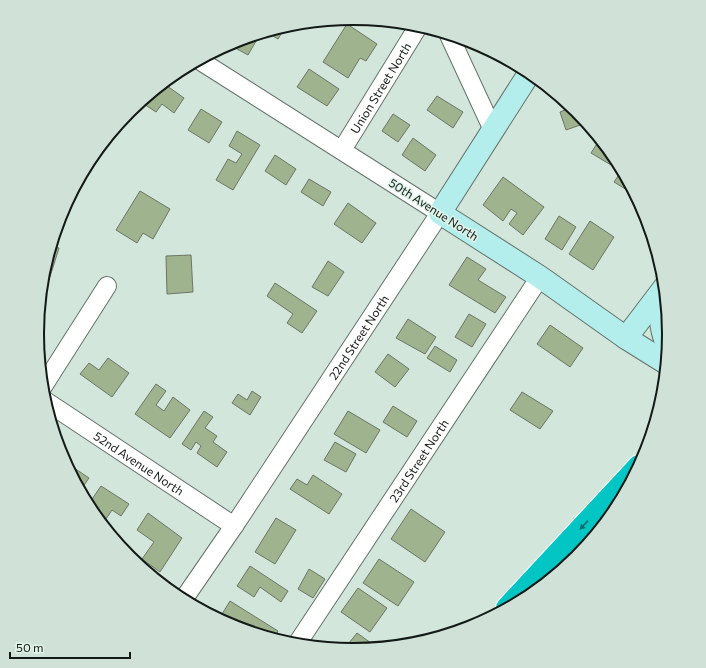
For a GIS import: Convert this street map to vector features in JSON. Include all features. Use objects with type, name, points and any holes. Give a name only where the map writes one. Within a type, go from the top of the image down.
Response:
[{"type":"highway","points":[[520,594],[625,481]]},
{"type":"street","name":"Union Street North","points":[[342,150],[415,31]]},
{"type":"street","points":[[453,41],[493,130]]},
{"type":"street","name":"50th Avenue North","points":[[204,63],[540,277],[626,338],[660,360]]},
{"type":"street","name":"22nd Street North","points":[[187,595],[234,526],[440,213],[526,78]]},
{"type":"street","name":"23rd Street North","points":[[301,638],[540,277]]},
{"type":"street","points":[[48,379],[107,286]]},
{"type":"street","points":[[626,338],[659,295]]},
{"type":"street","points":[[661,311],[660,325],[662,330]]},
{"type":"street","name":"52nd Avenue North","points":[[53,406],[234,526]]},
{"type":"building","points":[[346,25],[349,25],[377,44],[366,61],[360,58],[348,78],[323,62]]},
{"type":"building","points":[[281,34],[278,39],[273,36]]},
{"type":"building","points":[[256,40],[248,55],[236,49]]},
{"type":"building","points":[[309,69],[339,89],[327,106],[297,87]]},
{"type":"building","points":[[168,87],[184,98],[174,113],[162,104],[156,112],[146,105]]},
{"type":"building","points":[[437,96],[463,112],[453,128],[427,110]]},
{"type":"building","points":[[201,109],[222,122],[209,143],[188,130]]},
{"type":"building","points":[[565,110],[580,125],[566,130],[560,112]]},
{"type":"building","points":[[393,114],[410,125],[398,142],[382,131]]},
{"type":"building","points":[[237,131],[260,145],[233,190],[216,180],[228,159],[236,163],[242,154],[229,146]]},
{"type":"building","points":[[413,138],[436,155],[425,171],[402,155]]},
{"type":"building","points":[[597,144],[612,166],[591,153]]},
{"type":"building","points":[[275,155],[296,169],[286,185],[265,171]]},
{"type":"building","points":[[618,176],[626,189],[614,182]]},
{"type":"building","points":[[503,177],[544,207],[523,235],[509,224],[517,213],[511,209],[503,221],[483,205]]},
{"type":"building","points":[[309,179],[331,192],[323,206],[301,192]]},
{"type":"building","points":[[140,191],[170,209],[153,239],[143,233],[137,243],[116,230]]},
{"type":"building","points":[[348,203],[376,223],[362,243],[334,224]]},
{"type":"building","points":[[559,216],[576,227],[562,250],[545,239]]},
{"type":"building","points":[[590,221],[614,237],[593,270],[569,254]]},
{"type":"building","points":[[57,247],[59,248],[50,277]]},
{"type":"building","points":[[191,255],[193,292],[167,294],[166,256]]},
{"type":"building","points":[[467,257],[486,269],[478,280],[506,297],[495,313],[449,285]]},
{"type":"building","points":[[328,261],[344,272],[328,296],[312,287]]},
{"type":"building","points":[[275,283],[317,311],[302,333],[287,323],[293,314],[267,296]]},
{"type":"building","points":[[469,314],[486,324],[472,347],[455,337]]},
{"type":"building","points":[[408,319],[436,337],[425,354],[396,338]]},
{"type":"building","points":[[550,325],[583,348],[570,367],[537,344]]},
{"type":"building","points":[[435,346],[457,360],[450,372],[427,358]]},
{"type":"building","points":[[388,354],[409,369],[395,387],[375,372]]},
{"type":"building","points":[[108,358],[129,373],[112,397],[80,374],[89,363],[99,370]]},
{"type":"building","points":[[156,384],[166,391],[156,405],[164,411],[173,397],[190,410],[170,438],[135,414]]},
{"type":"building","points":[[252,391],[261,397],[250,415],[232,403],[238,394],[247,400]]},
{"type":"building","points":[[522,392],[553,411],[540,429],[510,410]]},
{"type":"building","points":[[393,406],[417,421],[407,437],[383,422]]},
{"type":"building","points":[[204,411],[213,417],[205,428],[217,436],[213,442],[227,452],[217,467],[197,453],[201,446],[196,442],[191,450],[182,444]]},
{"type":"building","points":[[348,411],[380,430],[366,453],[334,434]]},
{"type":"building","points":[[335,442],[356,454],[346,472],[324,460]]},
{"type":"building","points":[[75,469],[89,478],[84,486]]},
{"type":"building","points":[[313,475],[342,494],[329,514],[290,489],[297,479],[307,485]]},
{"type":"building","points":[[101,486],[129,504],[121,516],[112,510],[106,519],[92,499]]},
{"type":"building","points":[[411,509],[445,532],[425,562],[391,539]]},
{"type":"building","points":[[148,513],[182,538],[160,572],[142,559],[154,542],[137,530]]},
{"type":"building","points":[[276,518],[296,530],[275,564],[255,552]]},
{"type":"building","points":[[379,559],[414,582],[398,606],[363,583]]},
{"type":"building","points":[[250,566],[288,591],[281,602],[260,587],[254,597],[237,586]]},
{"type":"building","points":[[309,569],[325,579],[313,598],[298,589]]},
{"type":"building","points":[[358,588],[387,608],[370,632],[341,612]]},
{"type":"building","points":[[230,601],[278,631],[277,633],[254,627],[222,614]]},
{"type":"building","points":[[357,633],[370,642],[353,643],[349,643]]}]
